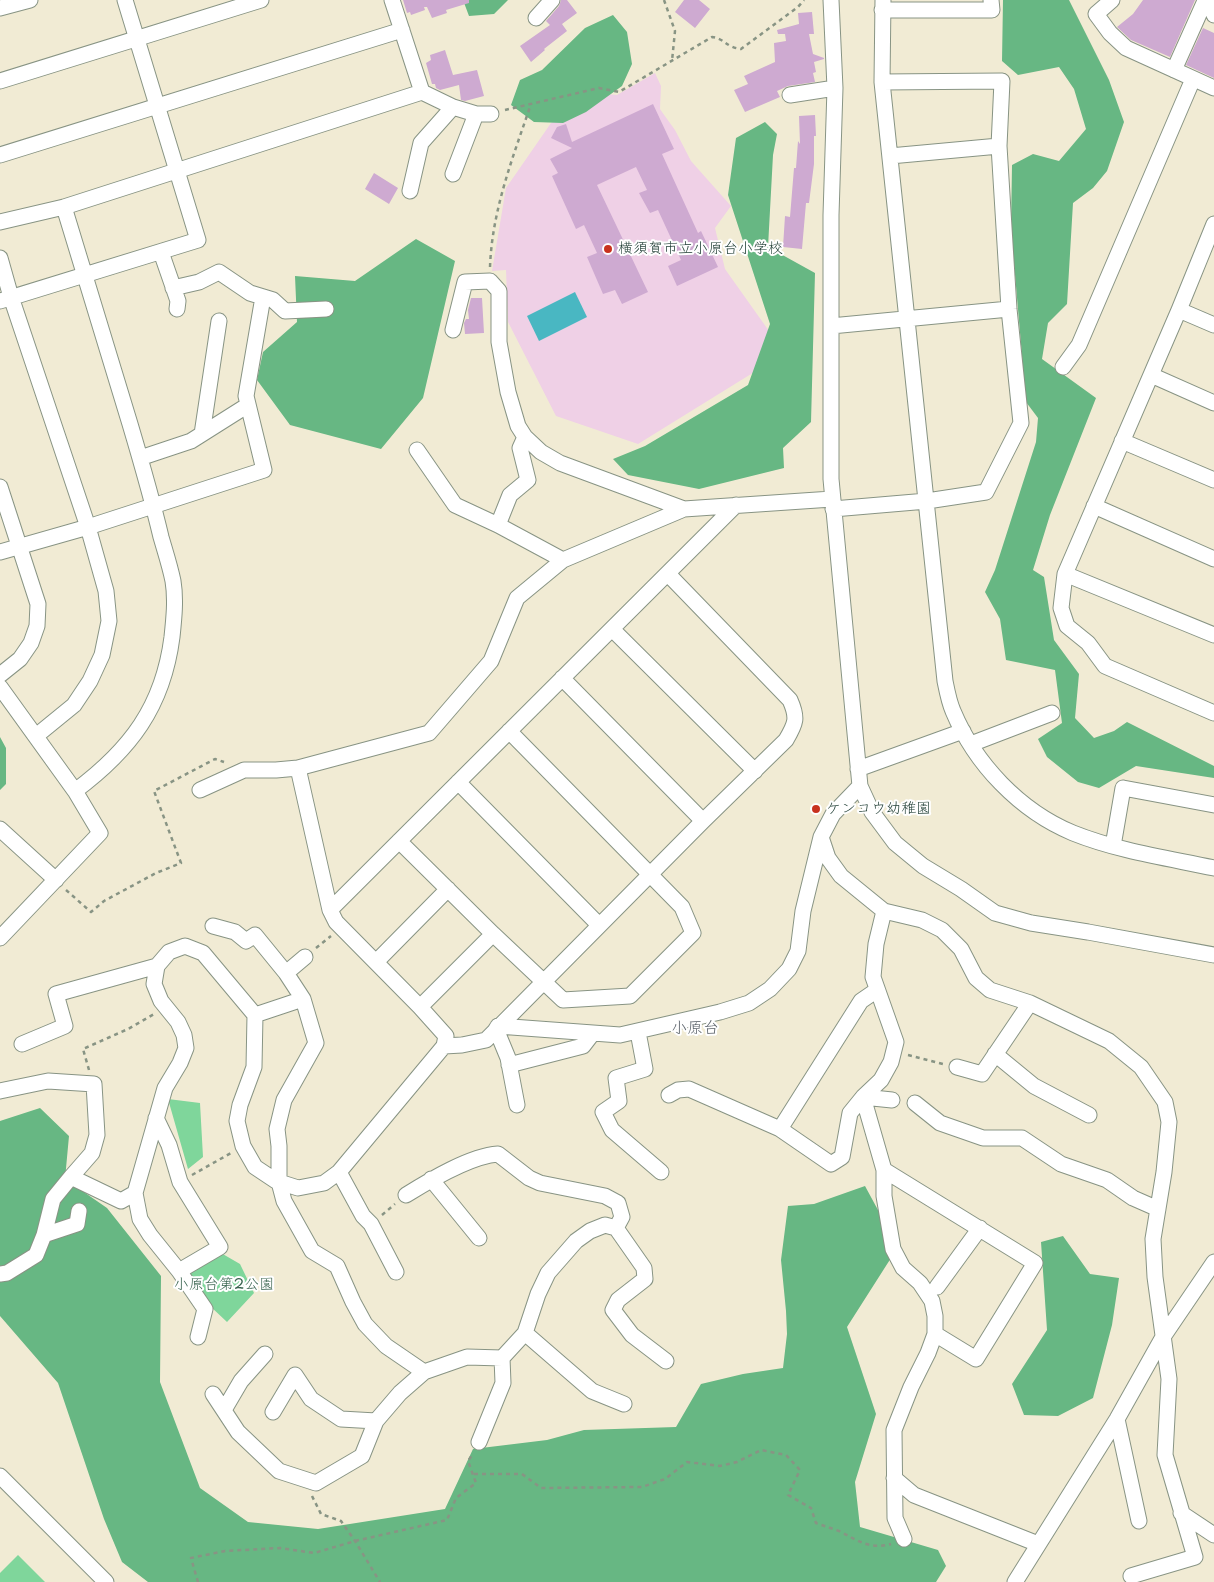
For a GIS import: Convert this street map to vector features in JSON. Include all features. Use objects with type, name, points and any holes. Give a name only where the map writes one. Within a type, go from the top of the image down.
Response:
[{"type":"street","points":[[0,8],[30,0]]},
{"type":"street","points":[[6,299],[198,240],[125,0]]},
{"type":"street","points":[[0,81],[261,0]]},
{"type":"street","points":[[392,0],[422,92]]},
{"type":"street","points":[[536,18],[552,0]]},
{"type":"street","points":[[831,0],[835,88],[831,215],[833,504],[860,786],[872,812],[895,843],[923,866],[961,889],[995,913],[1031,923],[1214,955]]},
{"type":"street","points":[[992,0],[992,10],[882,5],[882,82],[945,681],[952,709],[967,738],[990,771],[1015,798],[1044,817],[1073,832],[1113,846],[1214,868]]},
{"type":"street","points":[[1112,0],[1096,14],[1110,33],[1126,48],[1214,88]]},
{"type":"street","points":[[1174,70],[1204,3],[1208,0],[1214,15]]},
{"type":"street","points":[[0,155],[402,30]]},
{"type":"street","points":[[1063,367],[1079,345],[1193,79]]},
{"type":"street","points":[[200,790],[244,770],[298,768],[429,733],[491,661],[517,598],[563,560],[684,509],[736,505],[927,501],[986,492],[1021,423],[1009,309],[999,146],[1002,81],[882,82]]},
{"type":"street","points":[[790,96],[835,88]]},
{"type":"street","points":[[0,222],[64,207],[422,92],[453,107],[476,114],[492,114]]},
{"type":"street","points":[[410,191],[421,143],[453,107]]},
{"type":"street","points":[[453,174],[476,114]]},
{"type":"street","points":[[890,156],[999,146]]},
{"type":"street","points":[[64,207],[154,506],[173,582],[175,615],[170,655],[159,691],[147,716],[116,757],[98,774],[75,791]]},
{"type":"street","points":[[1214,224],[1210,245],[1179,310],[1065,574],[1060,608],[1067,626],[1088,643],[1105,666],[1214,713]]},
{"type":"street","points":[[160,252],[178,301],[177,309]]},
{"type":"street","points":[[0,258],[6,299],[88,527],[106,591],[109,622],[102,656],[90,682],[74,705],[36,736]]},
{"type":"street","points":[[173,288],[199,282],[220,272],[250,293],[273,300],[286,311],[326,309]]},
{"type":"street","points":[[453,330],[465,282],[490,281],[499,291],[500,342],[508,392],[518,426],[526,437],[541,452],[560,462],[684,509]]},
{"type":"street","points":[[0,552],[88,527],[264,470],[246,396],[263,297]]},
{"type":"street","points":[[831,326],[1009,309]]},
{"type":"street","points":[[1179,310],[1214,325]]},
{"type":"street","points":[[202,434],[219,321]]},
{"type":"street","points":[[1151,375],[1214,403]]},
{"type":"street","points":[[140,458],[191,441],[248,405]]},
{"type":"street","points":[[498,525],[510,495],[528,480],[520,448],[526,437]]},
{"type":"street","points":[[1122,441],[1214,480]]},
{"type":"street","points":[[417,450],[455,505],[498,525],[563,560]]},
{"type":"street","points":[[0,487],[38,604],[37,626],[31,643],[20,659],[0,676]]},
{"type":"street","points":[[330,910],[736,505]]},
{"type":"street","points":[[1094,506],[1214,560]]},
{"type":"street","points":[[444,1046],[462,1045],[486,1040],[649,874],[786,740],[795,725],[795,713],[790,700],[668,574]]},
{"type":"street","points":[[1065,574],[1214,635]]},
{"type":"street","points":[[612,629],[754,771]]},
{"type":"street","points":[[562,678],[703,821]]},
{"type":"street","points":[[0,687],[75,791],[100,833],[61,884],[0,938]]},
{"type":"street","points":[[858,769],[1052,713]]},
{"type":"street","points":[[399,841],[562,1000],[630,996],[679,947],[692,933],[682,907],[509,731]]},
{"type":"street","points":[[198,1337],[205,1309],[140,1219],[135,1193],[165,1088],[180,1063],[186,1048],[184,1035],[178,1022],[161,1001],[154,984],[157,966],[169,952],[185,946],[204,953],[255,1014],[254,1067],[240,1105],[237,1122],[243,1146],[256,1167],[279,1182],[298,1188],[324,1183],[339,1172],[444,1046],[446,1036],[336,922],[330,910],[298,768]]},
{"type":"street","points":[[458,782],[598,925]]},
{"type":"street","points":[[497,1028],[620,1035],[749,1004],[770,989],[789,969],[798,951],[802,911],[821,837],[833,814],[860,786]]},
{"type":"street","points":[[1113,846],[1123,788],[1214,805]]},
{"type":"street","points":[[0,829],[61,884]]},
{"type":"street","points":[[821,837],[828,858],[841,876],[884,911],[922,920],[942,930],[961,949],[976,978],[990,990],[1030,1003],[1109,1041],[1141,1067],[1164,1102],[1169,1122],[1153,1239],[1155,1278],[1169,1380],[1165,1455],[1195,1557],[1131,1576]]},
{"type":"street","points":[[376,962],[448,889]]},
{"type":"street","points":[[669,1095],[678,1090],[689,1089],[780,1129],[831,1164],[842,1157],[850,1113],[881,1080],[891,1062],[896,1042],[873,977],[876,944],[884,911]]},
{"type":"street","points":[[213,926],[234,932],[246,941],[255,935],[286,973],[303,999],[316,1042],[284,1100],[277,1129],[279,1182],[284,1201],[312,1251],[338,1266],[353,1302],[365,1324],[386,1346],[424,1372]]},
{"type":"street","points":[[420,1008],[493,934]]},
{"type":"street","points":[[286,973],[305,957]]},
{"type":"street","points":[[22,1044],[65,1026],[56,994],[157,966]]},
{"type":"street","points":[[780,1129],[861,1001],[877,990]]},
{"type":"street","points":[[255,1014],[303,999]]},
{"type":"street","points":[[957,1067],[982,1074],[1030,1003]]},
{"type":"street","points":[[497,1028],[509,1065],[517,1105]]},
{"type":"street","points":[[638,1032],[646,1068],[616,1078],[619,1101],[603,1112],[612,1130],[661,1172]]},
{"type":"street","points":[[509,1065],[583,1046],[593,1033]]},
{"type":"street","points":[[995,1054],[1034,1086],[1089,1115]]},
{"type":"street","points":[[0,1091],[48,1081],[94,1084],[97,1135],[92,1153],[53,1199],[44,1235],[36,1255],[8,1273],[0,1274]]},
{"type":"street","points":[[863,1097],[892,1100]]},
{"type":"street","points":[[863,1097],[884,1170],[884,1196],[893,1249],[903,1268],[920,1283],[932,1301],[935,1316],[935,1334],[894,1430],[894,1518],[904,1540]]},
{"type":"street","points":[[915,1103],[940,1123],[983,1138],[1022,1138],[1061,1164],[1107,1180],[1143,1204],[1158,1208]]},
{"type":"street","points":[[156,1118],[169,1145],[180,1182],[220,1247],[179,1271]]},
{"type":"street","points":[[406,1195],[431,1179],[486,1155],[498,1154],[529,1178],[540,1183],[605,1196],[618,1203],[622,1217],[616,1228]]},
{"type":"street","points":[[884,1170],[1035,1263],[976,1359],[935,1334]]},
{"type":"street","points":[[339,1172],[363,1216],[371,1224],[396,1272]]},
{"type":"street","points":[[71,1178],[121,1201],[135,1193]]},
{"type":"street","points":[[431,1179],[479,1238]]},
{"type":"street","points":[[44,1235],[77,1224],[79,1211]]},
{"type":"street","points":[[479,1442],[503,1384],[502,1358],[525,1333],[538,1294],[548,1273],[576,1242],[590,1231],[605,1225],[616,1228],[644,1268],[645,1279],[618,1300],[613,1310],[632,1335],[666,1361]]},
{"type":"street","points":[[937,1287],[980,1228]]},
{"type":"street","points":[[1015,1582],[1117,1419],[1163,1337],[1214,1262]]},
{"type":"street","points":[[525,1333],[592,1391],[624,1404]]},
{"type":"street","points":[[224,1410],[241,1381],[266,1354]]},
{"type":"street","points":[[213,1394],[238,1432],[279,1470],[316,1483],[362,1456],[376,1421],[400,1393],[424,1372],[467,1357],[502,1358]]},
{"type":"street","points":[[273,1412],[294,1375],[311,1399],[341,1419],[376,1421]]},
{"type":"street","points":[[1117,1419],[1139,1521]]},
{"type":"street","points":[[0,1476],[106,1582]]},
{"type":"street","points":[[894,1478],[914,1495],[1038,1544]]},
{"type":"street","points":[[1181,1513],[1214,1535]]},
{"type":"path","points":[[664,0],[675,31],[672,61]]},
{"type":"path","points":[[492,114],[600,88],[618,92],[712,37],[720,38],[730,47],[741,49],[798,7],[804,0]]},
{"type":"path","points":[[490,281],[491,246],[502,190],[531,104]]},
{"type":"path","points":[[61,884],[91,912],[104,902],[156,873],[181,863],[154,791],[215,759]]},
{"type":"path","points":[[305,957],[342,927]]},
{"type":"path","points":[[94,1084],[82,1049],[128,1029],[160,1011]]},
{"type":"path","points":[[894,1051],[957,1067]]},
{"type":"path","points":[[180,1182],[243,1146]]},
{"type":"path","points":[[371,1224],[406,1195]]},
{"type":"path","points":[[198,1582],[190,1558],[225,1551],[280,1548],[314,1553],[355,1541],[447,1520],[456,1498],[476,1483],[468,1461],[479,1442]]},
{"type":"path","points":[[474,1474],[522,1474],[541,1488],[642,1487],[665,1479],[687,1462],[720,1466],[737,1462],[761,1450],[786,1455],[800,1470],[788,1495],[811,1508],[816,1523],[838,1531],[864,1545],[885,1545],[904,1540]]},
{"type":"path","points":[[307,1480],[315,1504],[321,1514],[341,1521],[380,1582]]},
{"type":"shaded area","name":"横須賀市立小原台小学校","points":[[655,73],[661,86],[660,109],[675,130],[691,161],[731,206],[715,228],[725,269],[769,331],[764,366],[638,444],[556,416],[508,322],[506,270],[492,271],[506,188],[551,123],[605,94],[617,95]]},
{"type":"green space","points":[[463,0],[508,0],[494,14],[469,16]]},
{"type":"green space","points":[[1003,0],[1069,0],[1109,80],[1124,122],[1107,171],[1093,188],[1073,203],[1067,304],[1048,323],[1042,359],[1096,398],[1050,515],[1033,570],[1044,577],[1054,640],[1079,674],[1075,718],[1094,738],[1114,731],[1127,722],[1214,766],[1214,778],[1136,766],[1099,788],[1078,782],[1047,757],[1038,739],[1062,723],[1055,670],[1006,660],[1000,619],[985,592],[995,570],[1036,442],[1038,418],[1026,402],[1011,228],[1012,165],[1033,154],[1059,161],[1086,129],[1074,89],[1059,67],[1018,75],[1002,61]]},
{"type":"green space","points":[[613,15],[627,32],[632,64],[622,86],[586,112],[563,123],[534,122],[511,105],[520,80],[542,70],[585,28]]},
{"type":"green space","points":[[765,122],[777,134],[773,155],[768,247],[815,273],[811,422],[783,448],[784,468],[699,489],[628,475],[613,459],[645,446],[748,385],[770,324],[728,195],[736,138]]},
{"type":"green space","points":[[416,239],[455,261],[423,398],[381,449],[290,425],[257,380],[263,352],[297,322],[295,276],[355,281]]},
{"type":"green space","points":[[0,737],[6,748],[6,784],[0,790]]},
{"type":"green space","points":[[168,1099],[200,1103],[203,1157],[188,1169]]},
{"type":"green space","points":[[40,1108],[69,1136],[65,1179],[107,1208],[161,1276],[160,1382],[200,1488],[248,1522],[318,1529],[445,1509],[473,1449],[547,1440],[584,1430],[676,1427],[701,1384],[743,1374],[783,1368],[787,1334],[781,1260],[788,1206],[814,1204],[865,1186],[898,1247],[847,1327],[876,1414],[855,1482],[860,1527],[938,1550],[946,1566],[936,1582],[148,1582],[122,1562],[104,1519],[58,1383],[0,1316],[0,1121]]},
{"type":"green space","points":[[1063,1236],[1090,1274],[1119,1278],[1112,1325],[1093,1398],[1058,1416],[1024,1415],[1012,1384],[1047,1330],[1041,1242]]},
{"type":"green space","name":"小原台第2公園","points":[[221,1253],[240,1264],[254,1293],[227,1322],[210,1306],[186,1274]]},
{"type":"green space","points":[[18,1555],[45,1582],[0,1582],[0,1573]]},
{"type":"water","points":[[575,292],[587,317],[539,341],[527,316]]},
{"type":"building","points":[[403,0],[469,0],[469,3],[446,10],[447,13],[432,18],[427,7],[424,7],[425,10],[411,15],[410,12],[407,13]]},
{"type":"building","points":[[561,0],[567,0],[577,13],[562,24],[567,31],[531,62],[520,46],[550,25],[546,21],[559,6]]},
{"type":"building","points":[[684,0],[699,0],[710,9],[695,28],[675,12]]},
{"type":"building","points":[[1143,0],[1195,0],[1170,57],[1131,40],[1117,27],[1133,14]]},
{"type":"building","points":[[812,12],[814,34],[809,34],[813,54],[824,58],[814,62],[816,72],[813,73],[815,82],[788,86],[777,91],[780,97],[745,112],[734,90],[748,84],[744,76],[775,62],[774,43],[786,41],[785,34],[778,34],[777,30],[799,24],[798,13]]},
{"type":"building","points":[[1203,28],[1214,33],[1214,78],[1186,65]]},
{"type":"building","points":[[445,50],[453,75],[477,70],[484,96],[465,101],[461,100],[459,85],[440,90],[436,88],[435,84],[432,84],[426,63],[431,60],[430,55]]},
{"type":"building","points":[[653,104],[674,149],[662,154],[698,233],[701,231],[718,267],[677,286],[668,266],[681,260],[658,210],[650,213],[639,193],[647,190],[636,167],[597,185],[648,292],[622,304],[615,290],[603,294],[587,257],[597,253],[584,225],[576,229],[552,176],[558,173],[550,159],[572,148],[551,138],[557,127],[566,124],[572,142]]},
{"type":"building","points":[[815,115],[814,164],[809,203],[806,203],[802,249],[783,247],[785,216],[790,217],[798,141],[800,144],[799,116]]},
{"type":"building","points":[[374,173],[398,188],[389,204],[365,189]]},
{"type":"building","points":[[471,298],[482,298],[484,333],[465,334],[464,323],[466,319],[469,319],[468,310]]},
{"type":"place","name":"横須賀市立小原台小学校","points":[[608,249]]},
{"type":"place","name":"ケンコウ幼稚園","points":[[816,809]]},
{"type":"district","name":"小原台","points":[[695,1029]]}]
